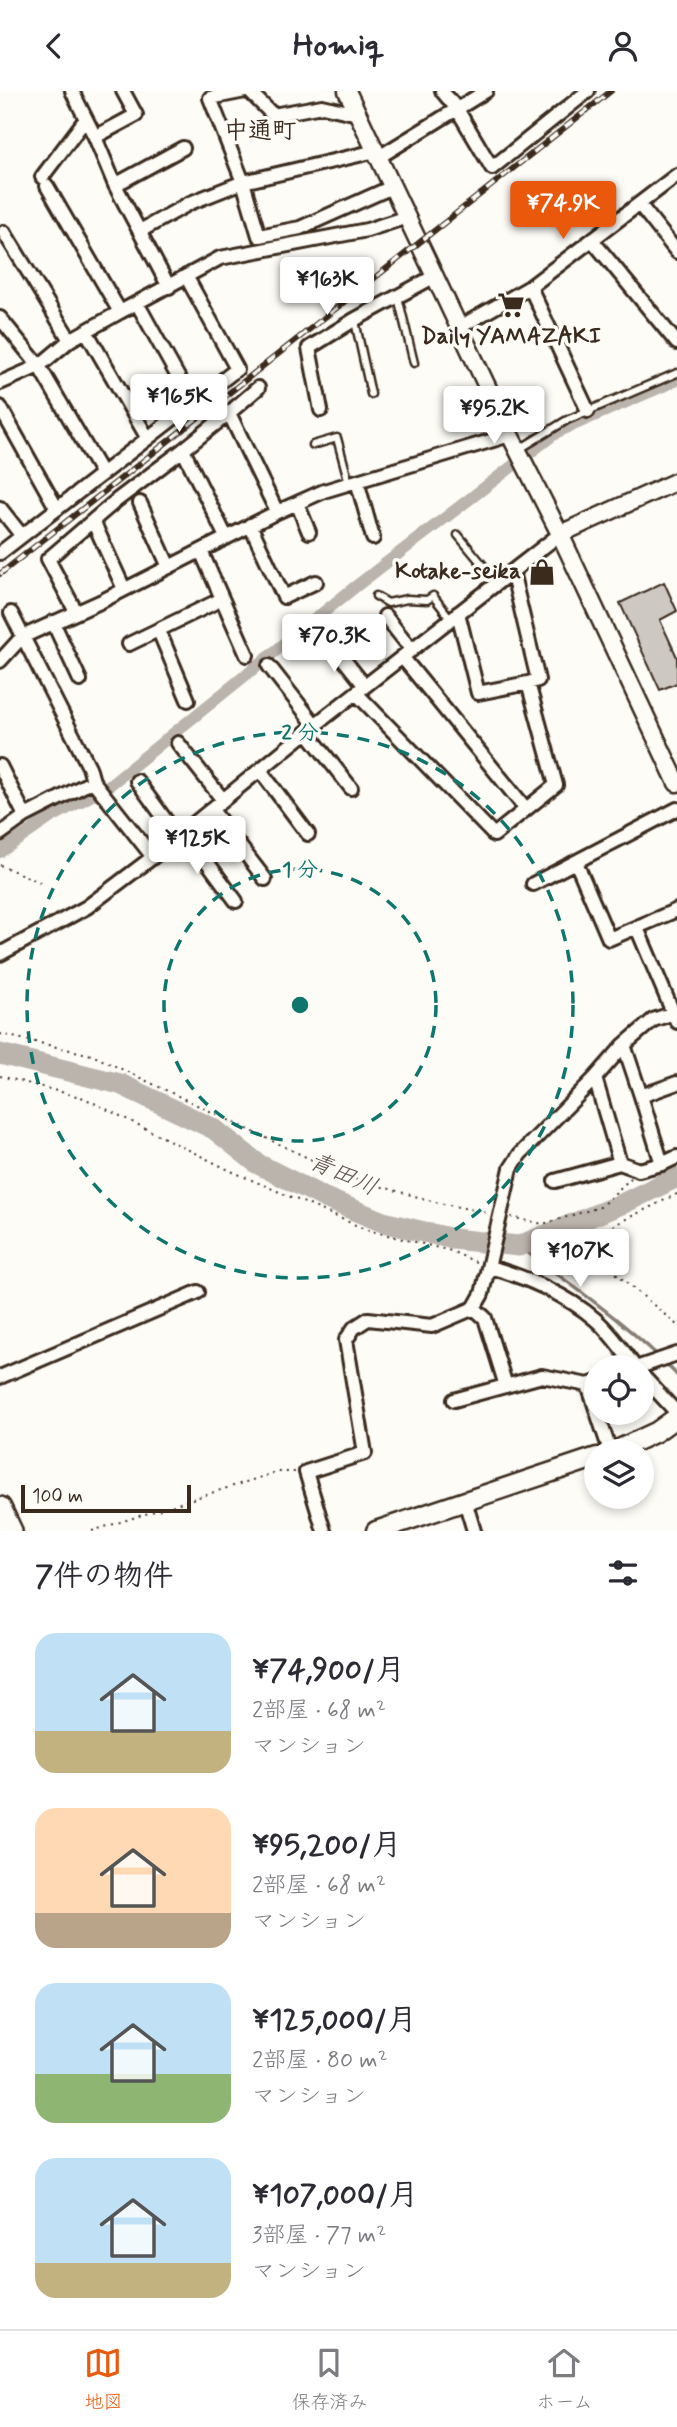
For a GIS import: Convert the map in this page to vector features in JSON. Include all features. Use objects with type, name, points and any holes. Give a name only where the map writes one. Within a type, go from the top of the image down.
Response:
[{"type":"main road","points":[[641,1439],[656,1432],[677,1415]]},
{"type":"main road","points":[[376,1531],[584,1461]]},
{"type":"main road","points":[[0,1508],[11,1531]]},
{"type":"street","points":[[72,91],[116,185],[169,286]]},
{"type":"street","points":[[95,137],[136,115],[123,91]]},
{"type":"street","points":[[358,114],[322,106],[273,115],[247,91],[210,98],[243,182],[259,236],[299,228],[392,187]]},
{"type":"street","points":[[347,91],[677,783]]},
{"type":"street","points":[[442,91],[457,109],[492,168],[588,91]]},
{"type":"street","points":[[140,231],[190,203],[243,182],[378,154],[486,91]]},
{"type":"street","points":[[85,120],[45,182],[120,312]]},
{"type":"street","points":[[116,185],[183,148]]},
{"type":"street","points":[[460,327],[530,287],[677,175]]},
{"type":"street","points":[[639,204],[677,252]]},
{"type":"street","points":[[0,383],[39,366],[70,340],[220,258],[367,230],[407,218]]},
{"type":"street","points":[[4,232],[70,340]]},
{"type":"street","points":[[592,240],[677,343]]},
{"type":"street","points":[[0,552],[237,369],[186,276]]},
{"type":"street","points":[[321,410],[309,348],[435,276]]},
{"type":"street","points":[[530,287],[588,411]]},
{"type":"street","points":[[137,303],[192,404]]},
{"type":"street","points":[[0,318],[39,366],[102,474]]},
{"type":"street","points":[[86,331],[147,437]]},
{"type":"street","points":[[76,612],[48,559],[258,387]]},
{"type":"street","points":[[0,407],[57,509]]},
{"type":"street","points":[[229,413],[277,512]]},
{"type":"street","points":[[0,661],[22,637],[297,503],[353,482],[510,435]]},
{"type":"street","points":[[183,450],[226,537]]},
{"type":"street","points":[[0,954],[87,907],[560,534],[677,481]]},
{"type":"street","points":[[353,482],[373,538]]},
{"type":"street","points":[[139,503],[169,567]]},
{"type":"street","points":[[297,503],[309,532]]},
{"type":"street","points":[[0,508],[22,535]]},
{"type":"street","points":[[93,521],[124,589]]},
{"type":"street","points":[[250,525],[284,597],[316,582]]},
{"type":"street","points":[[201,551],[247,655]]},
{"type":"street","points":[[455,616],[478,693],[538,680],[512,572]]},
{"type":"street","points":[[129,644],[222,599]]},
{"type":"street","points":[[11,613],[89,767],[93,781],[153,857]]},
{"type":"street","points":[[385,617],[408,654],[526,809]]},
{"type":"street","points":[[53,622],[80,680]]},
{"type":"street","points":[[159,631],[188,700]]},
{"type":"street","points":[[329,641],[360,690],[494,835],[556,785],[528,683]]},
{"type":"street","points":[[268,666],[351,788]]},
{"type":"street","points":[[178,743],[223,800]]},
{"type":"street","points":[[0,766],[25,816]]},
{"type":"street","points":[[260,770],[308,834]]},
{"type":"street","points":[[0,834],[25,816],[93,781]]},
{"type":"street","points":[[137,781],[236,901]]},
{"type":"street","points":[[533,884],[677,809]]},
{"type":"street","points":[[212,810],[265,879]]},
{"type":"street","points":[[576,862],[609,939],[677,910]]},
{"type":"street","points":[[324,1531],[306,1472],[365,1453],[346,1340],[354,1328],[368,1319],[432,1325],[474,1308],[482,1294],[511,1168],[520,1154],[624,1045],[653,1020],[676,1016],[637,927]]},
{"type":"street","points":[[624,1045],[662,1164]]},
{"type":"street","points":[[595,1077],[620,1163]]},
{"type":"street","points":[[641,1096],[677,1083]]},
{"type":"street","points":[[555,1181],[620,1163],[639,1170],[677,1157]]},
{"type":"street","points":[[489,1265],[552,1291],[596,1319],[628,1355]]},
{"type":"street","points":[[0,1377],[198,1292]]},
{"type":"street","points":[[474,1308],[485,1318],[506,1385]]},
{"type":"street","points":[[654,1363],[677,1355]]},
{"type":"street","points":[[454,1400],[542,1376],[584,1382]]},
{"type":"street","points":[[654,1386],[677,1415]]},
{"type":"street","points":[[465,1501],[474,1531]]},
{"type":"lane","points":[[398,296],[414,363]]},
{"type":"lane","points":[[354,320],[371,394]]},
{"type":"lane","points":[[517,450],[588,411],[677,373]]},
{"type":"lane","points":[[313,445],[337,438],[353,482]]},
{"type":"lane","points":[[458,535],[497,582]]},
{"type":"lane","points":[[376,596],[388,603],[407,599],[427,600],[433,596],[455,616]]},
{"type":"path","points":[[0,865],[44,884]]},
{"type":"path","points":[[0,1034],[92,1055],[348,1177],[500,1218],[543,1224],[600,1207],[639,1170]]},
{"type":"path","points":[[0,1076],[84,1098],[231,1171],[368,1230],[451,1251],[489,1265]]},
{"type":"path","points":[[677,1194],[614,1224],[598,1243],[598,1258],[677,1325]]},
{"type":"path","points":[[92,1531],[277,1472],[306,1472]]},
{"type":"building","points":[[664,582],[677,611],[660,620],[677,657],[677,683],[660,690],[620,603]]},
{"type":"waterway","points":[[0,852],[50,818],[107,787],[355,587],[557,432],[677,380]]},
{"type":"waterway","name":"青田川","points":[[0,1054],[120,1084],[214,1129],[258,1164],[325,1198],[383,1222],[453,1239],[519,1246],[624,1203],[677,1177]]},
{"type":"waterway","points":[[519,1246],[621,1323],[677,1375]]},
{"type":"railway","points":[[0,574],[611,91]]},
{"type":"place","name":"Daily YAMAZAKI","points":[[511,305]]},
{"type":"place","name":"Kotake-seika","points":[[542,572]]},
{"type":"district","name":"中通町","points":[[260,131]]}]
